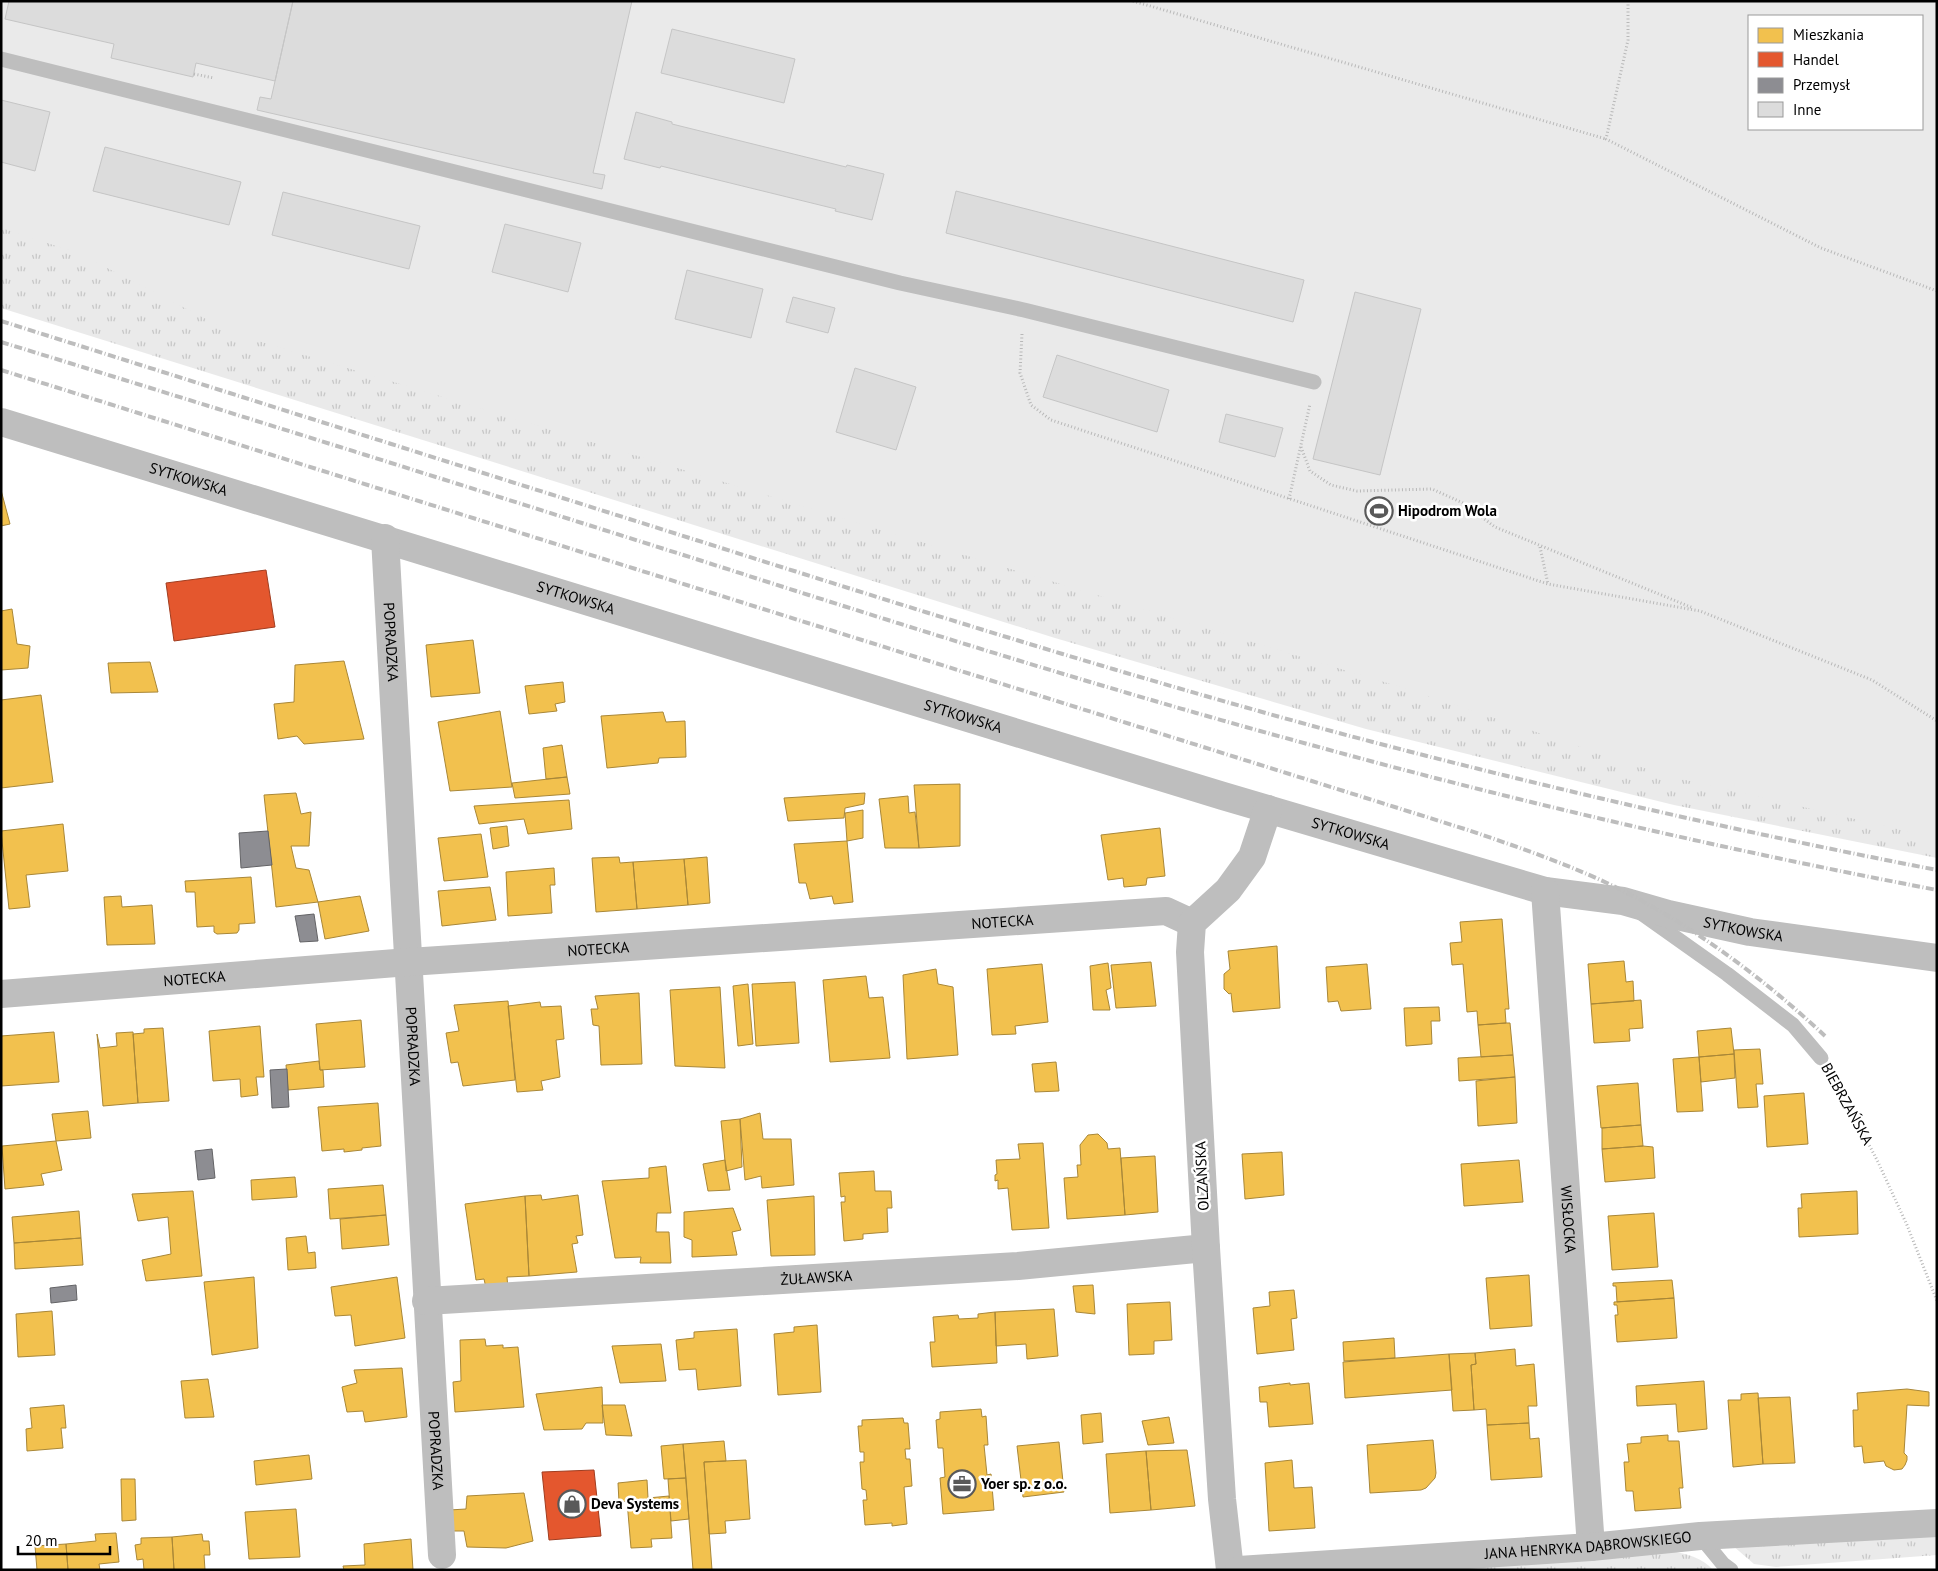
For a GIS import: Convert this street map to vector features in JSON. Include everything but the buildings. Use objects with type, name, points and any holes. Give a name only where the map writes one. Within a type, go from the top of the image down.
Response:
[{"type":"street","name":"SYTKOWSKA","points":[[1,422],[1268,809],[1545,891],[1623,901],[1668,914],[1750,932],[1937,958]]},
{"type":"street","name":"POPRADZKA","points":[[385,538],[426,1301],[442,1555]]},
{"type":"street","points":[[1192,923],[1228,890],[1252,857],[1268,809]]},
{"type":"street","name":"WISŁOCKA","points":[[1545,891],[1591,1547]]},
{"type":"street","name":"NOTECKA","points":[[1,994],[409,962],[1166,911],[1192,923]]},
{"type":"street","name":"OLZAŃSKA","points":[[1192,923],[1190,952],[1206,1248],[1222,1499],[1230,1570]]},
{"type":"street","name":"ŻUŁAWSKA","points":[[426,1301],[1018,1266],[1206,1248]]},
{"type":"street","name":"JANA HENRYKA DĄBROWSKIEGO","points":[[1240,1570],[1591,1547],[1700,1536],[1937,1523]]},
{"type":"lane","points":[[1,59],[890,280],[1024,310],[1314,382]]},
{"type":"lane","name":"BIEBRZAŃSKA","points":[[1623,901],[1728,974],[1793,1025],[1821,1058]]},
{"type":"lane","points":[[1700,1536],[1723,1564],[1731,1570]]},
{"type":"path","points":[[1133,1],[1606,139],[1821,248],[1937,291]]},
{"type":"path","points":[[1606,139],[1628,40],[1628,1]]},
{"type":"path","points":[[194,74],[214,78]]},
{"type":"path","points":[[1024,310],[1020,373],[1031,405],[1051,420],[1548,584],[1700,611]]},
{"type":"path","points":[[1290,499],[1314,382]]},
{"type":"path","points":[[1301,447],[1310,471],[1331,484],[1357,491],[1432,489],[1463,503],[1495,527],[1540,547],[1872,680],[1937,721]]},
{"type":"path","points":[[1540,547],[1548,584]]},
{"type":"path","name":"BIEBRZAŃSKA","points":[[1821,1058],[1837,1081],[1878,1162],[1912,1237],[1937,1301]]},
{"type":"green space","name":"Hipodrom Wola","points":[[1,1],[1937,1],[1937,838],[1668,776],[1407,689],[235,334],[78,253],[1,228]]},
{"type":"green space","points":[[1,162],[1937,533],[1937,858],[1674,805],[1366,729],[1055,638],[1,308]]},
{"type":"green space","points":[[1937,1531],[1937,1555],[1776,1567],[1754,1564],[1732,1545]]},
{"type":"green space","points":[[1670,1551],[1693,1557],[1704,1562],[1713,1570],[1343,1570]]},
{"type":"railway","points":[[1,321],[935,615],[1255,710],[1410,752],[1560,789],[1710,823],[1937,870]]},
{"type":"railway","points":[[1,342],[931,634],[1247,727],[1477,789],[1630,826],[1937,890]]},
{"type":"railway","points":[[1,370],[1468,830],[1538,855],[1607,883],[1666,914],[1749,971],[1825,1036]]},
{"type":"place","name":"Hipodrom Wola","points":[[1379,511]]},
{"type":"place","name":"Yoer sp. z o.o.","points":[[962,1484]]},
{"type":"place","name":"Deva Systems","points":[[572,1504]]}]
